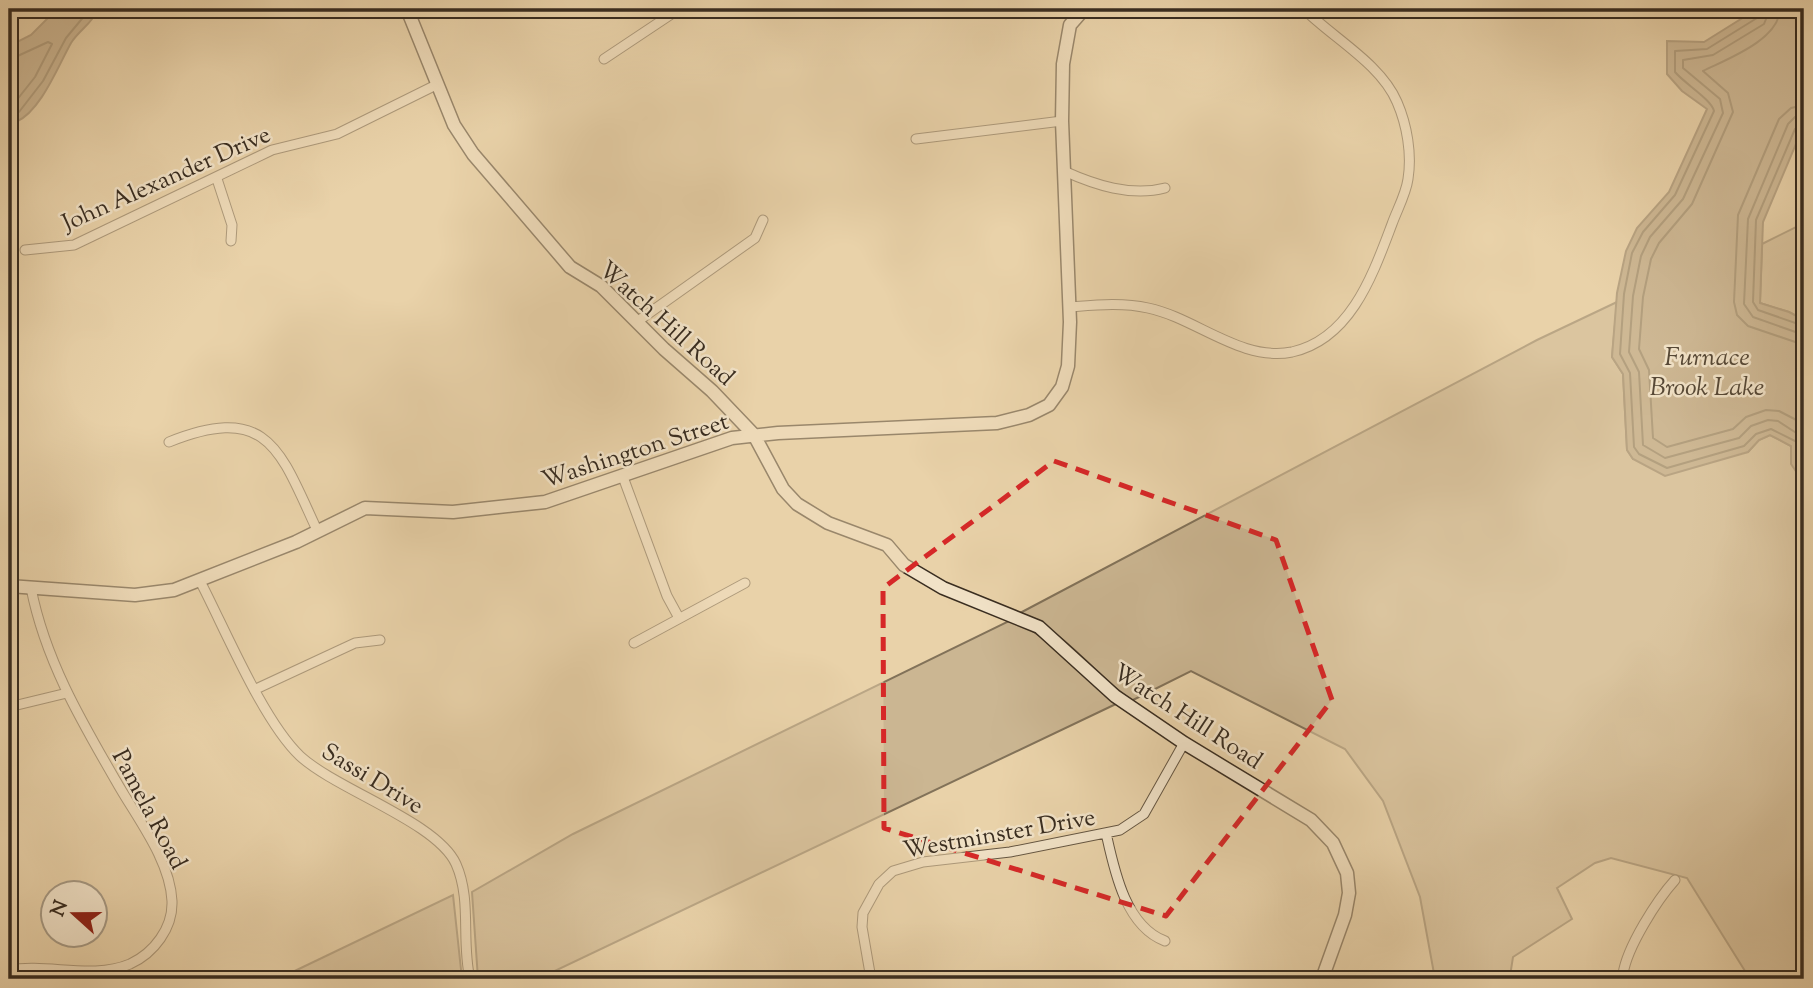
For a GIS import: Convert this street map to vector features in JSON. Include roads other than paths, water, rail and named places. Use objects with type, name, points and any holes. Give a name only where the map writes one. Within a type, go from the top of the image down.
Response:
[{"type":"street","name":"Watch Hill Road","points":[[407,9],[454,125],[473,153],[524,211],[549,246],[570,267],[601,286],[754,435],[783,489],[797,504],[828,523],[887,545],[904,565],[933,583],[1039,627],[1105,689],[1185,743],[1311,820],[1333,843],[1347,873],[1349,893],[1345,915],[1322,979]]},
{"type":"street","name":"Washington Street","points":[[9,586],[135,595],[174,590],[296,542],[365,508],[453,512],[545,502],[732,438],[997,423],[1029,415],[1049,405],[1062,387],[1068,366],[1069,307],[1062,121],[1065,46],[1070,25],[1084,9]]},
{"type":"street","points":[[1069,307],[1122,304],[1149,308],[1185,319],[1230,342],[1262,352],[1291,352],[1314,344],[1346,319],[1360,297],[1382,250],[1408,182],[1408,145],[1398,103],[1381,76],[1304,9]]},
{"type":"street","points":[[604,60],[672,10]]},
{"type":"street","name":"John Alexander Drive","points":[[26,250],[74,245],[217,179],[272,150],[355,127],[436,85]]},
{"type":"street","points":[[916,139],[1062,121]]},
{"type":"street","points":[[1064,172],[1095,185],[1143,192],[1165,188]]},
{"type":"street","points":[[217,179],[232,225],[231,241]]},
{"type":"street","points":[[638,321],[755,238],[763,220]]},
{"type":"street","points":[[169,442],[212,427],[240,428],[270,441],[291,474],[317,530]]},
{"type":"street","points":[[623,477],[667,596],[679,618]]},
{"type":"street","name":"Sassi Drive","points":[[200,581],[256,689],[285,736],[312,765],[430,835],[456,864],[464,895],[470,979]]},
{"type":"street","points":[[634,643],[744,583]]},
{"type":"street","name":"Pamela Road","points":[[9,970],[111,969],[130,963],[149,952],[170,919],[168,878],[67,692],[44,642],[32,588]]},
{"type":"street","points":[[256,689],[355,643],[380,640]]},
{"type":"street","points":[[9,707],[67,692]]},
{"type":"street","name":"Westminster Drive","points":[[871,979],[862,927],[863,914],[878,884],[893,871],[923,862],[969,858],[1121,830],[1144,814],[1185,743]]},
{"type":"street","points":[[1106,833],[1121,888],[1149,932],[1165,941]]},
{"type":"street","points":[[1621,977],[1637,939],[1675,880]]},
{"type":"water","points":[[45,9],[98,9],[71,43],[41,98],[16,122],[9,115],[9,46],[31,35],[47,19]]},
{"type":"water","name":"Furnace Brook Lake","points":[[1757,9],[1804,9],[1804,125],[1763,222],[1760,303],[1804,320],[1804,483],[1791,464],[1791,446],[1770,435],[1759,440],[1748,452],[1665,476],[1633,459],[1627,450],[1623,374],[1612,357],[1617,293],[1626,251],[1637,228],[1669,192],[1707,109],[1682,91],[1667,74],[1667,41],[1704,42]]}]
